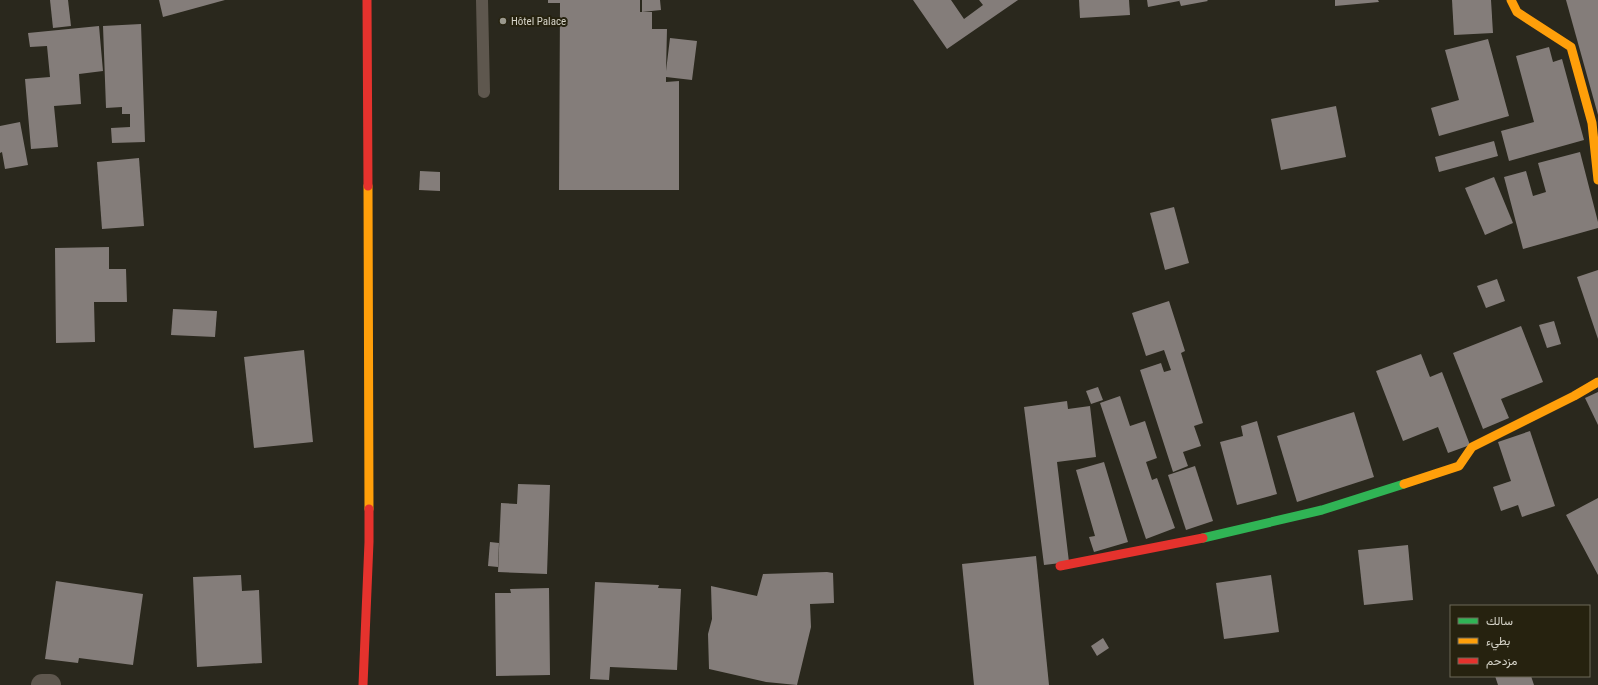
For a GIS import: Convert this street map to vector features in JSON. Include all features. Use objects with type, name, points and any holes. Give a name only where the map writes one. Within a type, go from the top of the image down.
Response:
[{"type":"street","points":[[363,685],[369,542],[367,0]]},
{"type":"street","points":[[1511,0],[1517,12],[1571,47],[1592,123],[1598,180]]},
{"type":"street","points":[[1060,566],[1176,544],[1322,510],[1459,466],[1472,447],[1574,396],[1598,382]]},
{"type":"street","points":[[42,685],[50,685]]},
{"type":"lane","points":[[482,0],[484,92]]},
{"type":"building","points":[[50,0],[68,0],[71,26],[53,28]]},
{"type":"building","points":[[159,0],[225,0],[163,17]]},
{"type":"building","points":[[548,0],[640,0],[640,12],[652,12],[652,29],[667,29],[666,71],[670,38],[697,41],[692,80],[666,77],[666,82],[679,81],[679,190],[559,190],[560,3],[548,3]]},
{"type":"building","points":[[642,0],[660,0],[661,10],[642,12]]},
{"type":"building","points":[[913,0],[951,0],[964,19],[983,5],[979,0],[1018,0],[947,49]]},
{"type":"building","points":[[1079,0],[1129,0],[1130,15],[1080,18]]},
{"type":"building","points":[[1147,0],[1179,0],[1179,1],[1148,7]]},
{"type":"building","points":[[1179,0],[1207,0],[1208,1],[1181,6]]},
{"type":"building","points":[[1335,0],[1378,0],[1379,2],[1335,6]]},
{"type":"building","points":[[1452,0],[1491,0],[1493,33],[1454,35]]},
{"type":"building","points":[[1566,0],[1598,0],[1598,115]]},
{"type":"building","points":[[141,24],[145,142],[112,143],[111,128],[130,127],[130,114],[122,114],[122,107],[106,108],[103,26]]},
{"type":"building","points":[[99,26],[103,71],[79,74],[81,104],[54,106],[58,147],[31,149],[25,79],[50,77],[47,46],[30,47],[28,33]]},
{"type":"building","points":[[1488,39],[1509,116],[1439,136],[1431,108],[1459,100],[1445,50]]},
{"type":"building","points":[[1549,47],[1553,62],[1562,59],[1584,140],[1509,161],[1501,131],[1534,122],[1516,56]]},
{"type":"building","points":[[1336,106],[1346,157],[1281,170],[1271,119]]},
{"type":"building","points":[[20,122],[28,165],[5,169],[2,152],[0,153],[0,126]]},
{"type":"building","points":[[1494,141],[1498,156],[1439,172],[1435,157]]},
{"type":"building","points":[[1580,152],[1598,222],[1598,228],[1523,249],[1504,177],[1526,171],[1533,196],[1546,192],[1538,163]]},
{"type":"building","points":[[139,158],[144,226],[102,229],[97,162]]},
{"type":"building","points":[[420,171],[440,172],[440,191],[419,190]]},
{"type":"building","points":[[1494,177],[1513,223],[1485,235],[1465,188]]},
{"type":"building","points":[[1174,207],[1189,263],[1165,270],[1150,213]]},
{"type":"building","points":[[109,247],[109,269],[126,269],[127,302],[94,302],[95,342],[56,343],[55,248]]},
{"type":"building","points":[[1598,270],[1598,339],[1577,277]]},
{"type":"building","points":[[1497,279],[1505,301],[1486,308],[1477,286]]},
{"type":"building","points":[[1169,301],[1185,351],[1181,353],[1203,423],[1194,426],[1201,446],[1183,452],[1188,466],[1173,472],[1140,370],[1161,363],[1164,372],[1171,370],[1164,350],[1146,356],[1132,313]]},
{"type":"building","points":[[173,309],[217,311],[215,337],[171,335]]},
{"type":"building","points":[[1554,321],[1561,344],[1547,348],[1539,325]]},
{"type":"building","points":[[1521,326],[1543,382],[1501,399],[1509,418],[1483,429],[1453,353]]},
{"type":"building","points":[[304,350],[313,442],[254,448],[244,357]]},
{"type":"building","points":[[1421,354],[1430,377],[1442,372],[1470,445],[1448,453],[1438,427],[1403,441],[1376,371]]},
{"type":"building","points":[[1098,387],[1103,400],[1091,404],[1086,391]]},
{"type":"building","points":[[1598,392],[1598,425],[1585,398]]},
{"type":"building","points":[[1120,396],[1130,426],[1145,421],[1157,458],[1146,462],[1152,480],[1157,478],[1175,528],[1146,539],[1100,403]]},
{"type":"building","points":[[1067,401],[1068,409],[1090,406],[1096,457],[1057,462],[1069,562],[1044,565],[1024,407]]},
{"type":"building","points":[[1354,412],[1374,477],[1297,502],[1277,436]]},
{"type":"building","points":[[1257,421],[1277,494],[1237,505],[1220,442],[1243,436],[1241,426]]},
{"type":"building","points":[[1530,431],[1555,506],[1522,517],[1518,505],[1501,511],[1493,487],[1511,481],[1498,442]]},
{"type":"building","points":[[1104,462],[1128,542],[1094,552],[1089,537],[1095,536],[1076,470]]},
{"type":"building","points":[[1195,466],[1213,521],[1186,530],[1168,475]]},
{"type":"building","points":[[518,484],[550,485],[547,574],[498,572],[501,503],[517,504]]},
{"type":"building","points":[[1598,498],[1598,575],[1566,515]]},
{"type":"building","points":[[490,542],[499,543],[498,567],[488,566]]},
{"type":"building","points":[[1408,545],[1413,600],[1364,605],[1358,550]]},
{"type":"building","points":[[1036,556],[1049,685],[974,685],[962,564]]},
{"type":"building","points":[[833,573],[834,603],[810,604],[811,627],[797,685],[766,682],[709,669],[708,634],[712,619],[711,586],[757,596],[763,574]]},
{"type":"building","points":[[241,575],[242,591],[259,590],[262,663],[197,667],[193,577]]},
{"type":"building","points":[[1271,575],[1279,632],[1224,639],[1216,583]]},
{"type":"building","points":[[56,581],[143,594],[133,665],[79,658],[78,663],[45,659]]},
{"type":"building","points":[[595,582],[659,585],[658,588],[681,589],[677,670],[610,667],[609,680],[590,679]]},
{"type":"building","points":[[549,588],[550,675],[496,676],[495,593],[511,593],[510,589]]},
{"type":"building","points":[[1103,638],[1109,648],[1097,656],[1091,646]]},
{"type":"building","points":[[1495,677],[1531,677],[1534,685],[1498,685]]},
{"type":"traffic: fast","points":[[1203,538],[1322,510],[1404,484]]},
{"type":"traffic: slow","points":[[1511,0],[1517,12],[1571,47],[1592,123],[1598,180]]},
{"type":"traffic: slow","points":[[368,186],[369,509]]},
{"type":"traffic: slow","points":[[1404,484],[1459,466],[1472,447],[1574,396],[1598,382]]},
{"type":"traffic: jam","points":[[367,0],[368,186]]},
{"type":"traffic: jam","points":[[363,685],[369,509]]},
{"type":"traffic: jam","points":[[1060,566],[1203,538]]},
{"type":"place","name":"Hôtel Palace","points":[[503,21]]}]
